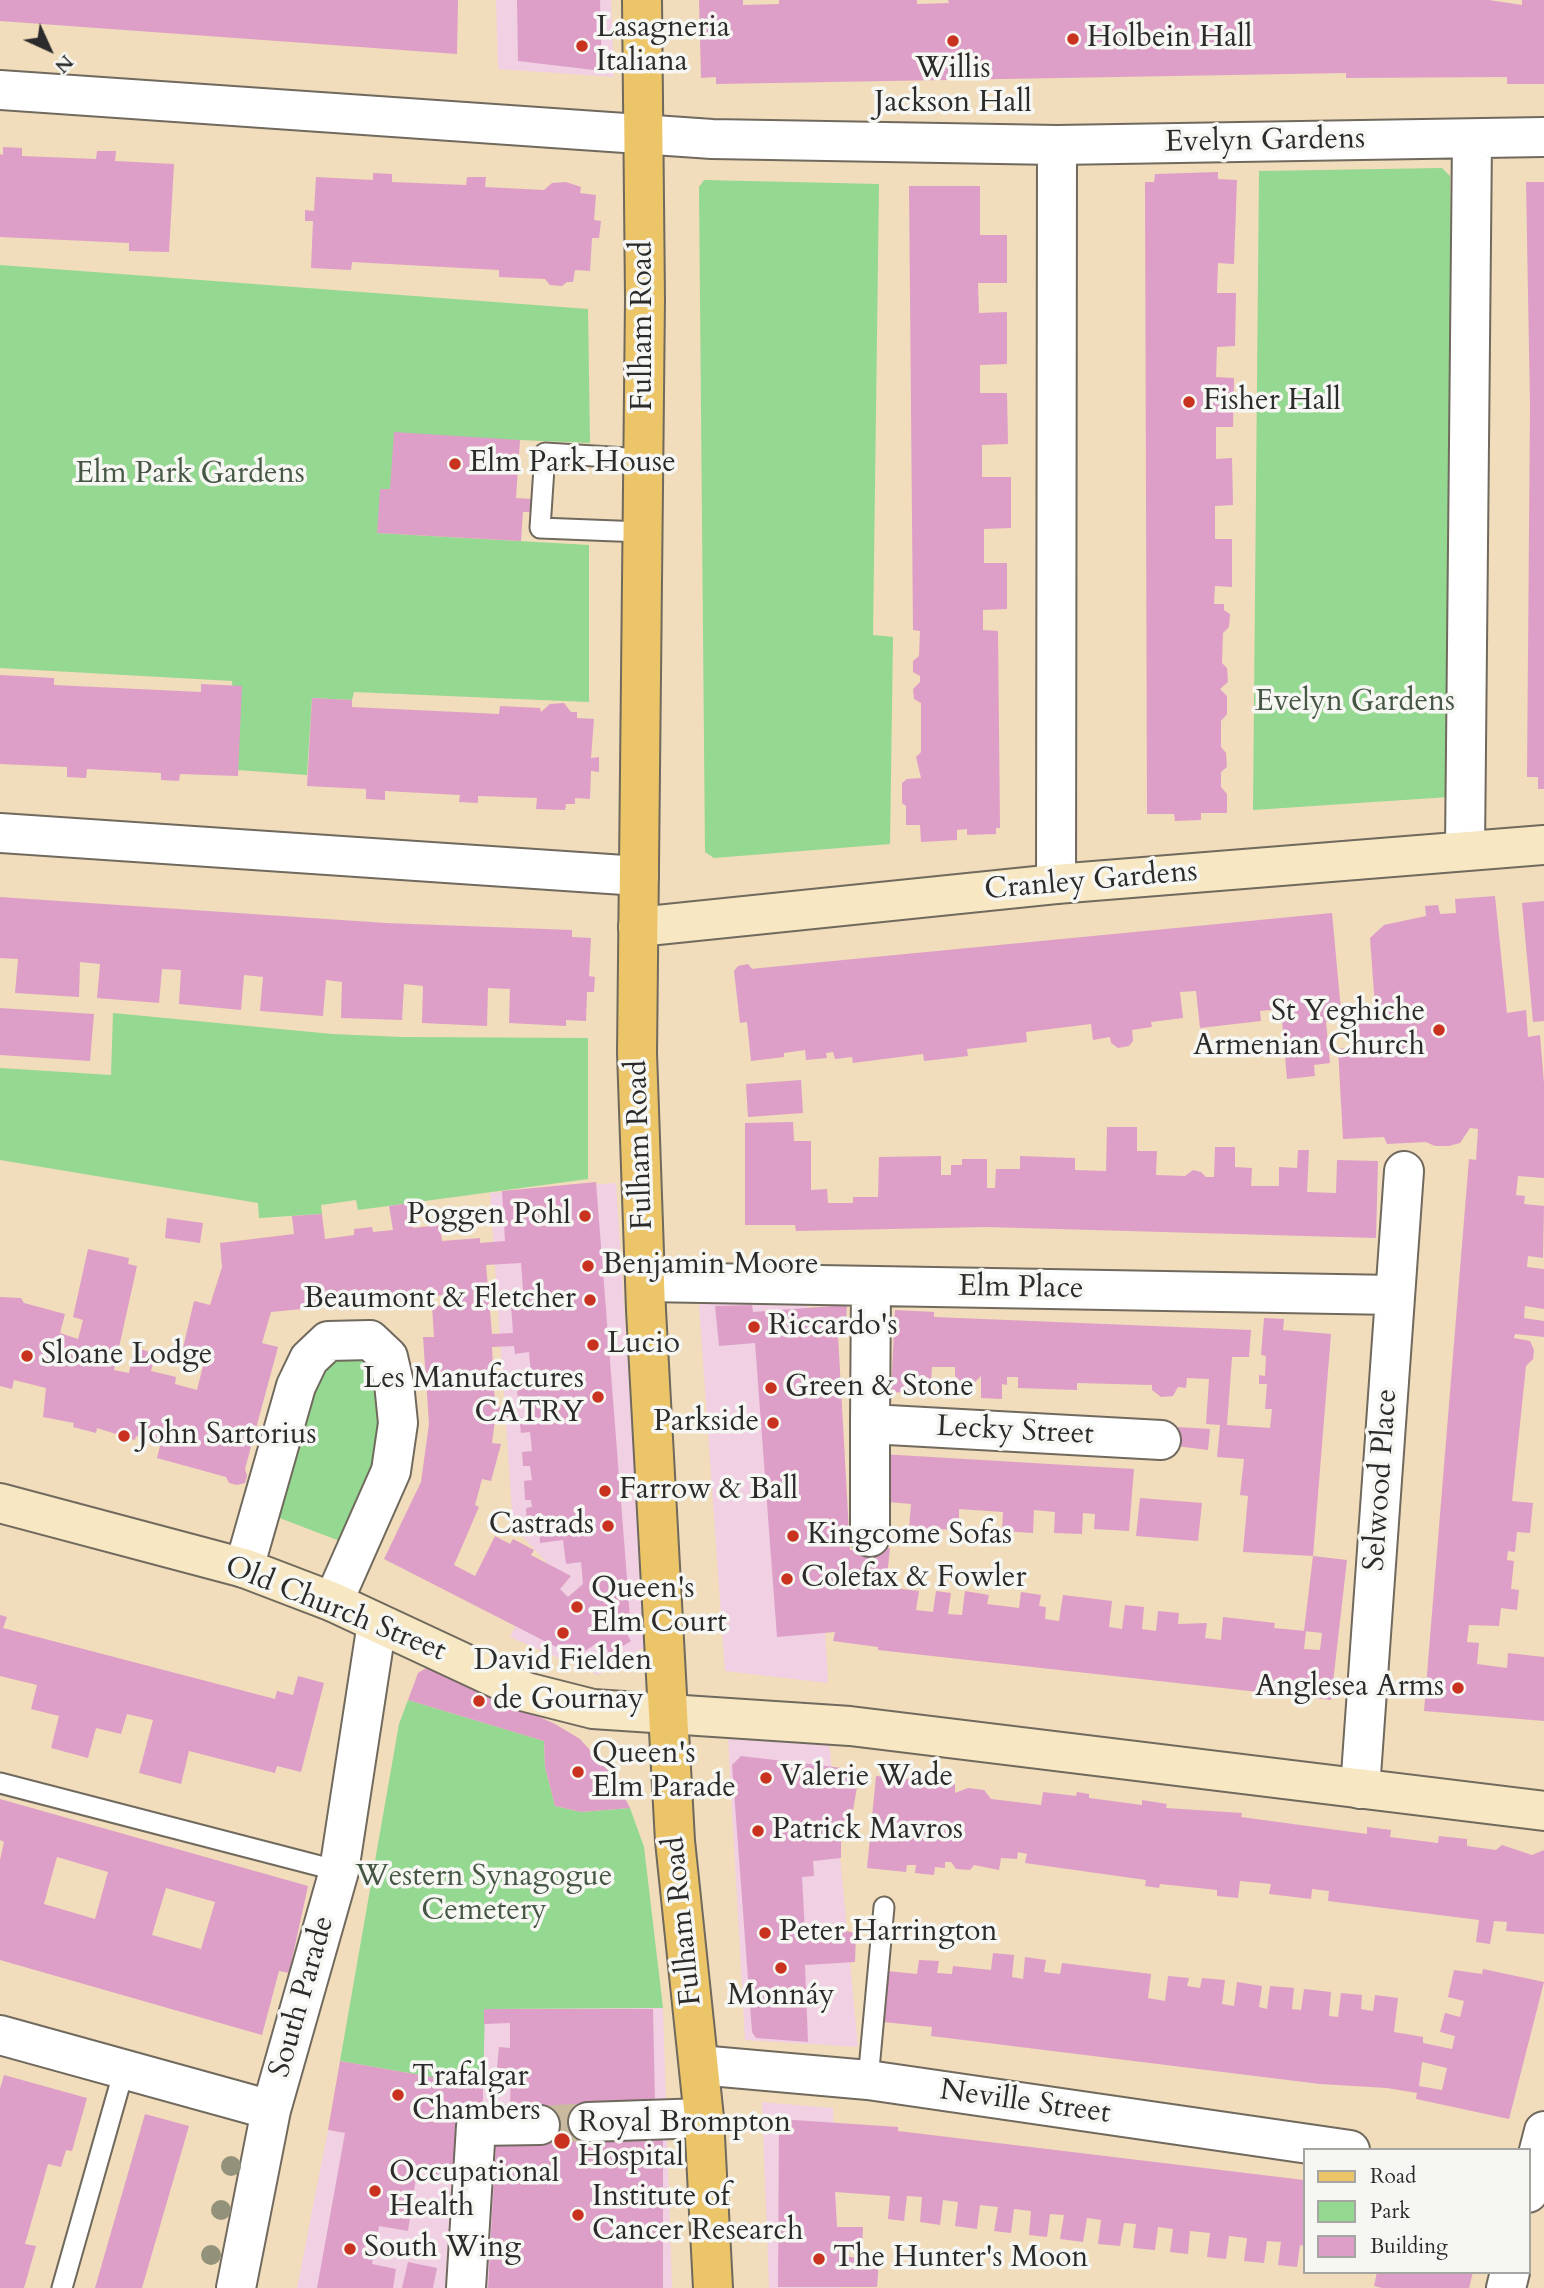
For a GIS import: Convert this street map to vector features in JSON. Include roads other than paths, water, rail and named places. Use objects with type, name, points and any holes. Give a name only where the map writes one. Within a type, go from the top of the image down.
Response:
[{"type":"main road","name":"Fulham Road","points":[[642,0],[643,459],[637,1053],[675,1841],[704,2118],[713,2288]]},
{"type":"street","points":[[0,90],[643,133]]},
{"type":"street","name":"Evelyn Gardens","points":[[643,133],[712,139],[1057,145],[1544,137]]},
{"type":"street","points":[[1465,849],[1472,139]]},
{"type":"street","points":[[1056,884],[1057,145]]},
{"type":"street","points":[[0,833],[639,876]]},
{"type":"street","name":"Cranley Gardens","points":[[638,928],[1056,884],[1465,849],[1544,845]]},
{"type":"street","name":"Selwood Place","points":[[1360,1789],[1404,1171]]},
{"type":"street","name":"Elm Place","points":[[646,1282],[1395,1295]]},
{"type":"street","points":[[870,1537],[871,1286]]},
{"type":"street","points":[[244,1568],[296,1385],[309,1359],[328,1341],[370,1340],[388,1357],[394,1383],[398,1423],[393,1459],[391,1471],[333,1602]]},
{"type":"street","name":"Lecky Street","points":[[870,1424],[1161,1440]]},
{"type":"street","name":"Old Church Street","points":[[0,1503],[244,1568],[333,1602],[526,1692],[593,1709],[850,1726],[1544,1811]]},
{"type":"street","name":"South Parade","points":[[236,2288],[271,2110],[339,1871],[377,1623]]},
{"type":"street","points":[[0,2035],[271,2110]]},
{"type":"street","name":"Neville Street","points":[[699,2066],[868,2080],[1336,2148]]},
{"type":"street","points":[[588,2122],[704,2118]]},
{"type":"street","points":[[466,2288],[476,2126],[540,2125]]},
{"type":"street","points":[[1530,2187],[1544,2131]]},
{"type":"lane","points":[[642,532],[540,528],[545,453],[643,459]]},
{"type":"lane","points":[[0,1783],[339,1871]]},
{"type":"lane","points":[[868,2080],[884,1907]]},
{"type":"lane","points":[[62,2288],[124,2070]]},
{"type":"tunnel","points":[[540,2125],[588,2122]]},
{"type":"place","name":"Holbein Hall","points":[[1073,39]]},
{"type":"place","name":"Willis Jackson Hall","points":[[953,41]]},
{"type":"place","name":"Lasagneria Italiana","points":[[582,46]]},
{"type":"place","name":"Fisher Hall","points":[[1189,402]]},
{"type":"place","name":"Elm Park House","points":[[455,464]]},
{"type":"place","name":"St Yeghiche Armenian Church","points":[[1439,1030]]},
{"type":"place","name":"Poggen Pohl","points":[[585,1216]]},
{"type":"place","name":"Benjamin Moore","points":[[588,1266]]},
{"type":"place","name":"Beaumont & Fletcher","points":[[590,1300]]},
{"type":"place","name":"Riccardo's","points":[[754,1327]]},
{"type":"place","name":"Lucio","points":[[593,1345]]},
{"type":"place","name":"Sloane Lodge","points":[[27,1356]]},
{"type":"place","name":"Green & Stone","points":[[771,1388]]},
{"type":"place","name":"Les Manufactures CATRY","points":[[598,1397]]},
{"type":"place","name":"Parkside","points":[[773,1423]]},
{"type":"place","name":"John Sartorius","points":[[124,1436]]},
{"type":"place","name":"Farrow & Ball","points":[[605,1491]]},
{"type":"place","name":"Castrads","points":[[608,1526]]},
{"type":"place","name":"Kingcome Sofas","points":[[793,1536]]},
{"type":"place","name":"Colefax & Fowler","points":[[787,1579]]},
{"type":"place","name":"Queen's Elm Court","points":[[577,1607]]},
{"type":"place","name":"David Fielden","points":[[563,1633]]},
{"type":"place","name":"Anglesea Arms","points":[[1458,1688]]},
{"type":"place","name":"de Gournay","points":[[479,1701]]},
{"type":"place","name":"Queen's Elm Parade","points":[[578,1772]]},
{"type":"place","name":"Valerie Wade","points":[[766,1778]]},
{"type":"place","name":"Patrick Mavros","points":[[758,1831]]},
{"type":"place","name":"Peter Harrington","points":[[765,1933]]},
{"type":"place","name":"Monnáy","points":[[781,1968]]},
{"type":"place","name":"Trafalgar Chambers","points":[[398,2095]]},
{"type":"place","name":"Royal Brompton Hospital","points":[[562,2141]]},
{"type":"place","name":"Occupational Health","points":[[375,2191]]},
{"type":"place","name":"Institute of Cancer Research","points":[[578,2215]]},
{"type":"place","name":"South Wing","points":[[350,2249]]},
{"type":"place","name":"The Hunter's Moon","points":[[819,2259]]},
{"type":"park label","name":"Elm Park Gardens","points":[[190,475]]},
{"type":"park label","name":"Western Synagogue Cemetery","points":[[484,1895]]}]
